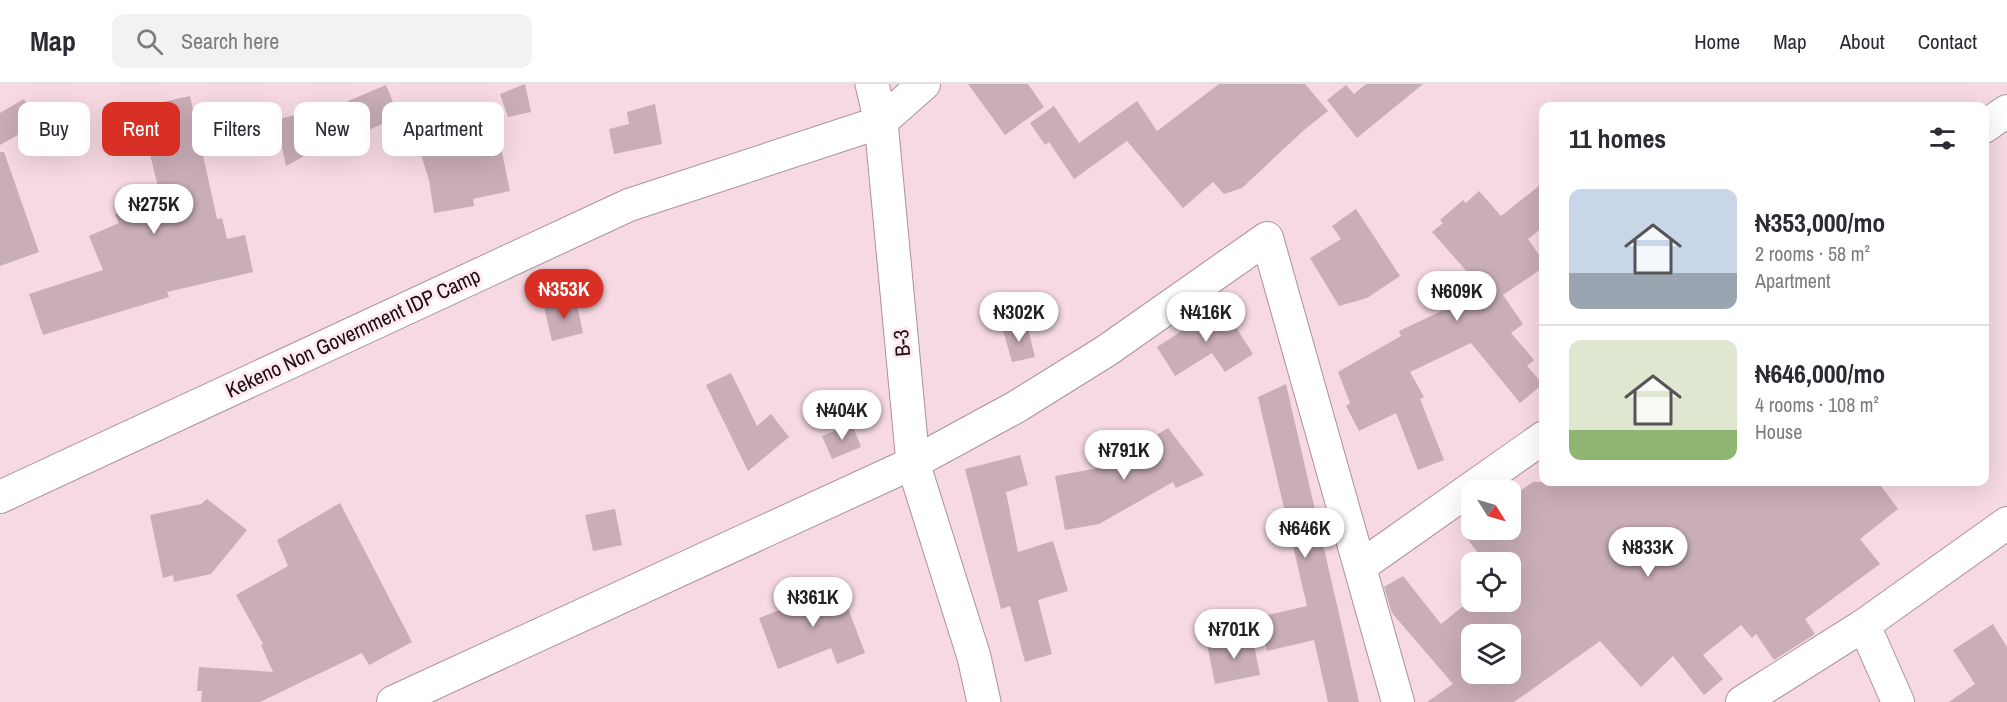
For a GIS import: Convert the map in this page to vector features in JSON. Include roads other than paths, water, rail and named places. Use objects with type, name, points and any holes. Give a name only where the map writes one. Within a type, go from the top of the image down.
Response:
[{"type":"main road","name":"B-3","points":[[872,84],[881,122],[913,463],[975,657],[984,702]]},
{"type":"street","points":[[881,122],[924,84]]},
{"type":"street","points":[[1989,124],[2007,111]]},
{"type":"street","name":"Kekeno Non Government IDP Camp","points":[[0,497],[629,205],[881,122]]},
{"type":"street","points":[[393,702],[913,463],[1016,407],[1106,351],[1267,238],[1398,702]]},
{"type":"street","points":[[1361,566],[1539,441]]},
{"type":"street","points":[[1742,702],[1864,625],[2007,523]]},
{"type":"street","points":[[1864,625],[1898,702]]}]
